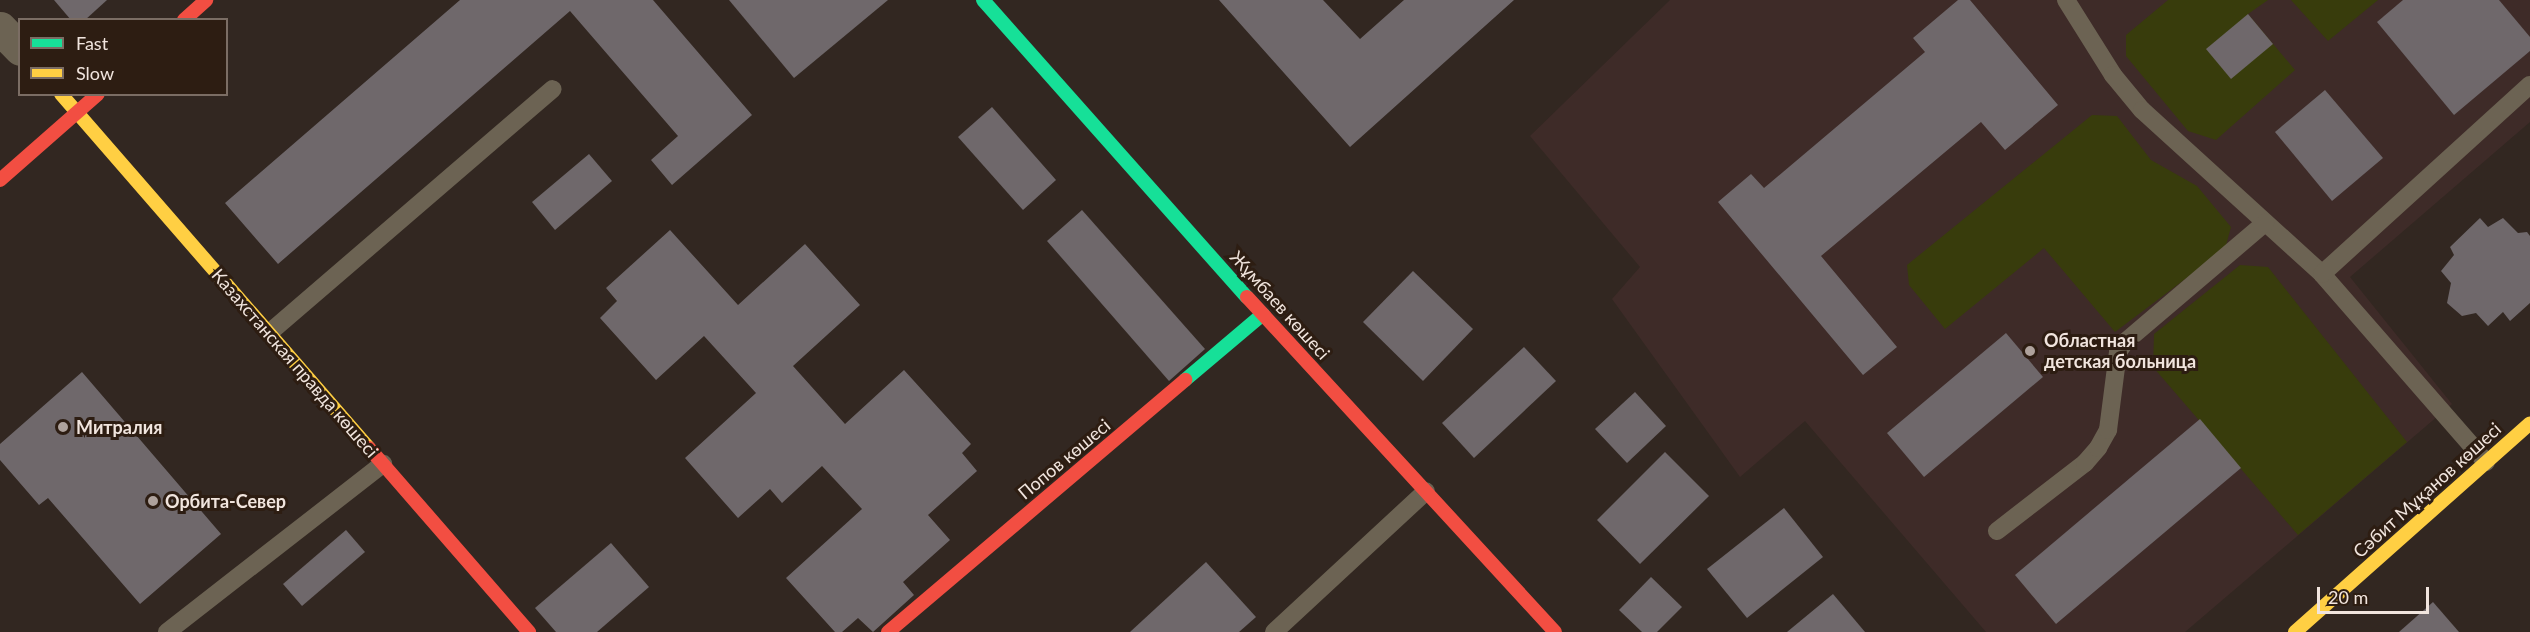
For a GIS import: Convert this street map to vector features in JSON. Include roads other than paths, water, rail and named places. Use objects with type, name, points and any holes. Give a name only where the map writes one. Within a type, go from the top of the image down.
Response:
[{"type":"street","points":[[186,18],[206,0]]},
{"type":"street","name":"Жұмбаев көшесі","points":[[983,0],[1263,314],[1555,632]]},
{"type":"street","points":[[0,28],[18,48]]},
{"type":"street","name":"Казахстанская правда көшесі","points":[[63,96],[529,632]]},
{"type":"street","points":[[0,180],[96,96]]},
{"type":"street","name":"Попов көшесі","points":[[888,632],[1263,314]]},
{"type":"street","name":"Сәбит Мұқанов көшесі","points":[[2295,632],[2530,423]]},
{"type":"lane","points":[[2066,0],[2113,75],[2142,110],[2322,274],[2486,462]]},
{"type":"lane","points":[[2322,274],[2530,85]]},
{"type":"lane","points":[[269,333],[553,89]]},
{"type":"lane","points":[[1997,531],[2085,463],[2098,448],[2108,430],[2118,352],[2125,342],[2265,223]]},
{"type":"lane","points":[[167,632],[383,464]]},
{"type":"lane","points":[[1274,632],[1425,491]]},
{"type":"place","name":"Областная детская больница","points":[[2030,351]]},
{"type":"place","name":"Митралия","points":[[63,427]]},
{"type":"place","name":"Орбита-Север","points":[[153,501]]}]
